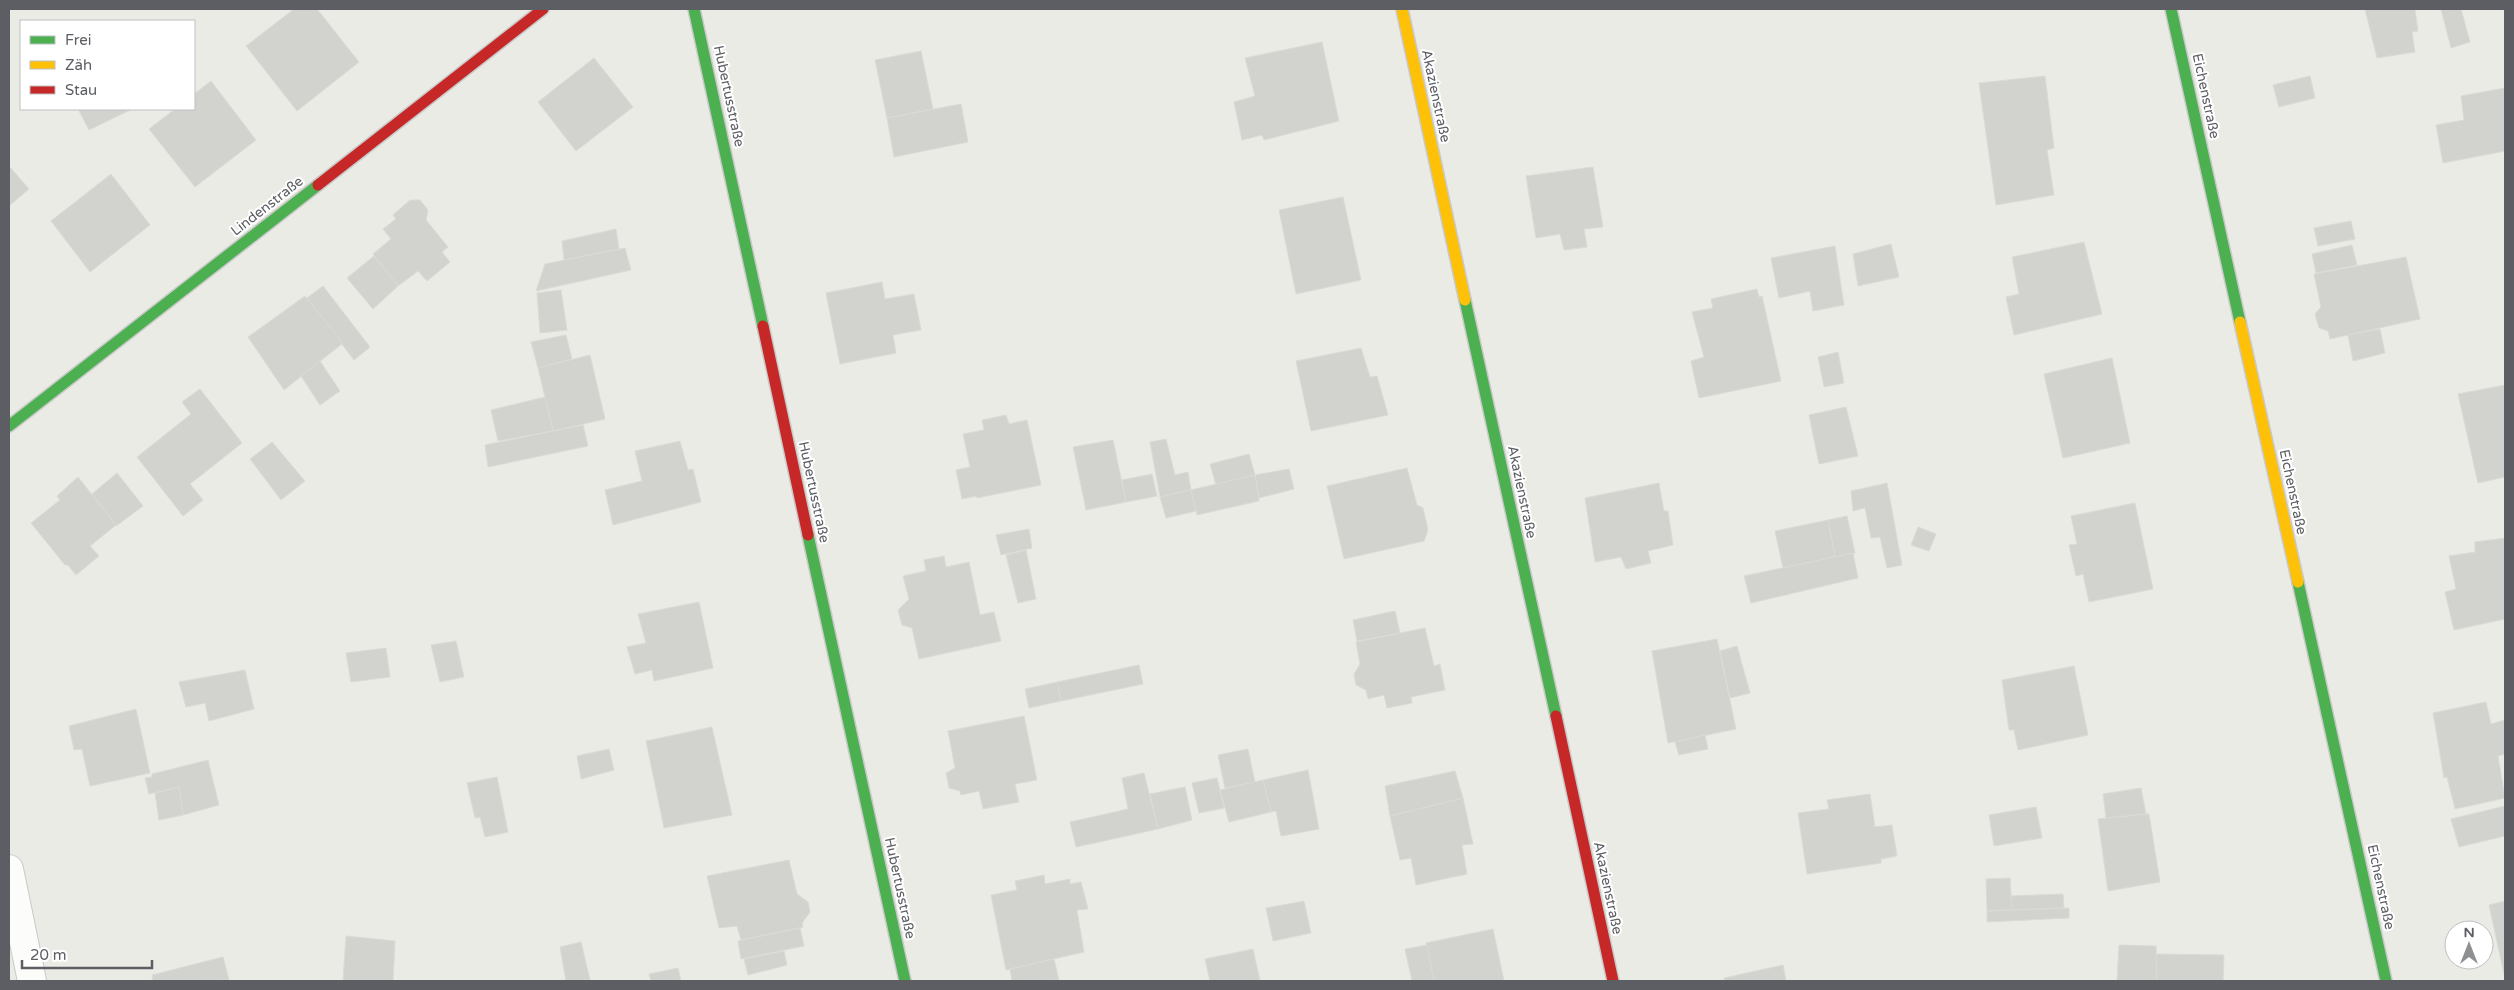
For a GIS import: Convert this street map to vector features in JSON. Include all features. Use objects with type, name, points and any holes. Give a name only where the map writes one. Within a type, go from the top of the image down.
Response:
[{"type":"street","name":"Lindenstraße","points":[[9,426],[543,9]]},
{"type":"street","name":"Hubertusstraße","points":[[694,9],[905,981]]},
{"type":"street","name":"Akazienstraße","points":[[1402,9],[1613,981]]},
{"type":"street","name":"Eichenstraße","points":[[2171,9],[2386,981]]},
{"type":"street","points":[[9,870],[32,981]]},
{"type":"building","points":[[294,9],[317,9],[359,62],[297,111],[246,46]]},
{"type":"building","points":[[2365,9],[2415,9],[2418,31],[2412,32],[2415,52],[2377,58]]},
{"type":"building","points":[[2441,9],[2461,9],[2470,42],[2451,48]]},
{"type":"building","points":[[1322,42],[1339,121],[1264,140],[1262,135],[1242,140],[1234,102],[1255,96],[1245,58]]},
{"type":"building","points":[[921,51],[933,109],[887,118],[875,60]]},
{"type":"building","points":[[594,58],[633,107],[576,151],[538,102]]},
{"type":"building","points":[[2045,76],[2054,148],[2047,150],[2054,195],[1996,205],[1979,83]]},
{"type":"building","points":[[2310,76],[2315,98],[2279,107],[2273,85]]},
{"type":"building","points":[[211,81],[256,140],[195,187],[149,129],[174,110],[195,110],[195,93]]},
{"type":"building","points":[[2505,88],[2505,151],[2443,163],[2436,125],[2464,120],[2461,96]]},
{"type":"building","points":[[961,104],[968,142],[894,157],[887,118]]},
{"type":"building","points":[[79,110],[130,110],[89,130]]},
{"type":"building","points":[[9,166],[29,189],[9,206]]},
{"type":"building","points":[[1593,167],[1603,227],[1584,229],[1587,247],[1564,250],[1560,234],[1536,238],[1526,176]]},
{"type":"building","points":[[111,174],[150,225],[90,272],[51,221]]},
{"type":"building","points":[[1343,197],[1361,280],[1296,294],[1279,210]]},
{"type":"building","points":[[410,200],[420,200],[428,210],[426,220],[448,247],[442,252],[450,262],[427,281],[418,271],[398,286],[373,254],[391,239],[383,229],[396,219],[393,215]]},
{"type":"building","points":[[2351,221],[2355,239],[2318,246],[2314,228]]},
{"type":"building","points":[[616,229],[619,249],[564,260],[562,241]]},
{"type":"building","points":[[2084,242],[2102,314],[2014,335],[2006,297],[2019,294],[2012,257]]},
{"type":"building","points":[[1891,244],[1899,277],[1858,286],[1853,254]]},
{"type":"building","points":[[2352,245],[2357,265],[2316,273],[2312,254]]},
{"type":"building","points":[[1835,246],[1844,305],[1813,311],[1810,291],[1779,298],[1771,258]]},
{"type":"building","points":[[625,248],[631,270],[536,291],[545,264]]},
{"type":"building","points":[[374,256],[398,286],[373,309],[347,278]]},
{"type":"building","points":[[2406,257],[2420,319],[2330,339],[2328,331],[2319,328],[2315,314],[2321,307],[2314,274]]},
{"type":"building","points":[[882,282],[885,299],[914,294],[921,330],[893,335],[896,353],[840,364],[826,293]]},
{"type":"building","points":[[323,286],[370,347],[354,360],[307,298]]},
{"type":"building","points":[[1757,289],[1759,297],[1762,296],[1781,381],[1699,398],[1691,361],[1704,357],[1692,312],[1713,308],[1711,299]]},
{"type":"building","points":[[561,290],[567,330],[540,333],[537,293]]},
{"type":"building","points":[[305,296],[343,343],[284,390],[248,337]]},
{"type":"building","points":[[2380,329],[2385,353],[2353,361],[2348,335]]},
{"type":"building","points":[[566,335],[572,359],[538,368],[531,342]]},
{"type":"building","points":[[1361,348],[1370,377],[1377,376],[1388,415],[1311,431],[1296,361]]},
{"type":"building","points":[[1838,352],[1844,383],[1824,387],[1818,357]]},
{"type":"building","points":[[590,355],[605,419],[553,431],[538,368]]},
{"type":"building","points":[[2112,358],[2130,443],[2063,458],[2044,374]]},
{"type":"building","points":[[320,361],[340,391],[320,405],[301,376]]},
{"type":"building","points":[[2505,385],[2505,477],[2478,483],[2458,394]]},
{"type":"building","points":[[200,389],[242,443],[190,484],[203,500],[183,516],[137,457],[191,414],[182,402]]},
{"type":"building","points":[[545,397],[553,431],[498,441],[491,410]]},
{"type":"building","points":[[1846,407],[1858,456],[1819,464],[1809,415]]},
{"type":"building","points":[[1006,415],[1009,424],[1027,420],[1041,485],[977,498],[976,496],[962,499],[956,470],[970,467],[963,434],[984,430],[982,420]]},
{"type":"building","points":[[583,425],[588,446],[488,467],[485,445]]},
{"type":"building","points":[[1166,439],[1175,475],[1188,472],[1191,490],[1160,497],[1150,442]]},
{"type":"building","points":[[1113,440],[1126,502],[1086,510],[1073,447]]},
{"type":"building","points":[[680,441],[688,470],[693,469],[701,502],[613,525],[605,490],[642,481],[635,451]]},
{"type":"building","points":[[272,442],[305,481],[281,500],[250,459]]},
{"type":"building","points":[[1249,454],[1255,475],[1216,485],[1210,464]]},
{"type":"building","points":[[1407,468],[1417,505],[1423,508],[1428,530],[1424,541],[1344,559],[1327,486]]},
{"type":"building","points":[[1289,469],[1294,489],[1259,498],[1255,475]]},
{"type":"building","points":[[117,473],[143,506],[116,526],[92,494]]},
{"type":"building","points":[[1152,474],[1157,496],[1126,502],[1122,480]]},
{"type":"building","points":[[1255,475],[1259,501],[1197,515],[1191,490]]},
{"type":"building","points":[[78,477],[116,525],[90,546],[99,556],[76,575],[68,565],[65,565],[31,523],[60,500],[57,496]]},
{"type":"building","points":[[1659,483],[1664,511],[1668,511],[1673,545],[1648,551],[1651,563],[1626,569],[1621,557],[1595,562],[1585,498]]},
{"type":"building","points":[[1887,483],[1902,565],[1887,568],[1880,537],[1871,538],[1865,508],[1853,511],[1851,491]]},
{"type":"building","points":[[1191,490],[1196,511],[1166,518],[1160,497]]},
{"type":"building","points":[[2135,503],[2153,589],[2089,602],[2083,574],[2076,576],[2069,545],[2077,544],[2071,516]]},
{"type":"building","points":[[1847,516],[1855,553],[1835,557],[1828,520]]},
{"type":"building","points":[[1828,520],[1835,557],[1783,568],[1775,531]]},
{"type":"building","points":[[1918,527],[1936,534],[1929,551],[1911,545]]},
{"type":"building","points":[[1029,529],[1032,548],[1001,555],[996,535]]},
{"type":"building","points":[[2505,538],[2505,619],[2454,630],[2445,592],[2456,589],[2449,556],[2475,552],[2475,542]]},
{"type":"building","points":[[1026,550],[1036,599],[1018,603],[1006,555]]},
{"type":"building","points":[[1853,553],[1858,578],[1751,603],[1744,576]]},
{"type":"building","points":[[944,556],[946,567],[969,562],[980,615],[994,612],[1001,641],[919,659],[912,628],[902,625],[898,610],[909,599],[903,576],[926,571],[924,560]]},
{"type":"building","points":[[699,602],[713,668],[654,681],[652,670],[635,674],[627,647],[646,643],[638,614]]},
{"type":"building","points":[[1395,611],[1400,633],[1357,641],[1353,620]]},
{"type":"building","points":[[1425,628],[1434,666],[1440,664],[1445,690],[1411,697],[1412,703],[1387,708],[1384,695],[1368,699],[1366,690],[1356,685],[1354,674],[1360,664],[1356,642]]},
{"type":"building","points":[[1717,639],[1736,729],[1668,743],[1652,651]]},
{"type":"building","points":[[456,641],[464,677],[440,682],[431,645]]},
{"type":"building","points":[[1737,646],[1750,693],[1730,698],[1720,651]]},
{"type":"building","points":[[386,648],[390,677],[351,682],[346,653]]},
{"type":"building","points":[[1139,665],[1143,684],[1061,701],[1057,682]]},
{"type":"building","points":[[2074,666],[2088,735],[2018,750],[2014,730],[2009,730],[2002,680]]},
{"type":"building","points":[[245,670],[254,709],[209,721],[205,703],[186,707],[179,682]]},
{"type":"building","points":[[1057,682],[1061,701],[1029,708],[1025,689]]},
{"type":"building","points":[[2486,702],[2491,724],[2505,720],[2505,754],[2498,756],[2505,798],[2455,809],[2447,777],[2444,778],[2433,713]]},
{"type":"building","points":[[136,709],[150,773],[90,786],[82,749],[74,750],[69,726]]},
{"type":"building","points":[[1024,716],[1037,780],[1015,784],[1019,802],[983,809],[979,791],[961,795],[960,791],[949,788],[946,773],[955,768],[948,731]]},
{"type":"building","points":[[712,727],[732,815],[664,828],[646,741]]},
{"type":"building","points":[[1705,735],[1708,749],[1679,755],[1675,742]]},
{"type":"building","points":[[609,749],[614,770],[581,779],[577,756]]},
{"type":"building","points":[[1248,749],[1255,782],[1225,788],[1218,755]]},
{"type":"building","points":[[208,760],[219,805],[183,815],[179,787],[149,794],[145,778],[152,777],[152,774]]},
{"type":"building","points":[[1308,770],[1319,829],[1281,836],[1276,811],[1271,812],[1263,780]]},
{"type":"building","points":[[1455,771],[1463,798],[1390,816],[1385,786]]},
{"type":"building","points":[[1144,773],[1158,829],[1076,847],[1070,822],[1128,809],[1122,778]]},
{"type":"building","points":[[497,777],[508,832],[485,837],[480,817],[475,818],[467,783]]},
{"type":"building","points":[[1217,778],[1224,808],[1199,813],[1192,783]]},
{"type":"building","points":[[1263,780],[1271,812],[1229,822],[1220,790]]},
{"type":"building","points":[[179,787],[183,815],[159,820],[155,793]]},
{"type":"building","points":[[1185,787],[1192,820],[1158,829],[1150,794]]},
{"type":"building","points":[[2141,788],[2146,814],[2106,818],[2103,794]]},
{"type":"building","points":[[1870,794],[1875,827],[1892,825],[1897,856],[1881,859],[1881,863],[1807,874],[1798,813],[1829,809],[1827,800]]},
{"type":"building","points":[[1463,798],[1473,844],[1462,845],[1467,874],[1416,885],[1411,858],[1400,860],[1390,816]]},
{"type":"building","points":[[2505,806],[2505,836],[2459,847],[2451,819]]},
{"type":"building","points":[[2036,807],[2042,838],[1994,846],[1989,815]]},
{"type":"building","points":[[2149,814],[2160,882],[2108,891],[2098,819]]},
{"type":"building","points":[[789,860],[797,894],[808,902],[810,912],[802,923],[803,927],[741,940],[737,926],[719,928],[707,876]]},
{"type":"building","points":[[1044,875],[1045,884],[1070,879],[1070,884],[1081,882],[1088,909],[1077,910],[1084,952],[1006,970],[991,895],[1017,890],[1015,881]]},
{"type":"building","points":[[2010,878],[2012,910],[1987,911],[1986,879]]},
{"type":"building","points":[[2063,894],[2064,908],[2012,910],[2011,896]]},
{"type":"building","points":[[1304,901],[1311,933],[1273,941],[1266,908]]},
{"type":"building","points":[[2505,901],[2505,979],[2494,920],[2492,920],[2489,905]]},
{"type":"building","points":[[2069,908],[2069,918],[1987,922],[1987,911]]},
{"type":"building","points":[[800,928],[804,946],[741,959],[738,941]]},
{"type":"building","points":[[1493,929],[1504,981],[1434,981],[1426,943]]},
{"type":"building","points":[[346,936],[395,941],[393,981],[343,981]]},
{"type":"building","points":[[581,942],[590,980],[566,981],[560,947]]},
{"type":"building","points":[[1427,945],[1434,981],[1412,981],[1405,949]]},
{"type":"building","points":[[2119,945],[2156,946],[2157,981],[2117,981]]},
{"type":"building","points":[[1253,949],[1260,981],[1210,981],[1205,959]]},
{"type":"building","points":[[784,951],[787,965],[748,975],[744,959]]},
{"type":"building","points":[[2156,954],[2224,955],[2223,981],[2157,981]]},
{"type":"building","points":[[223,957],[229,980],[153,981],[152,975]]},
{"type":"building","points":[[1054,959],[1059,980],[1012,981],[1010,969]]},
{"type":"building","points":[[1783,965],[1786,981],[1725,981],[1724,978]]},
{"type":"building","points":[[678,968],[681,981],[651,981],[649,974]]},
{"type":"traffic: fast","points":[[694,9],[763,326]]},
{"type":"traffic: fast","points":[[2171,9],[2240,322]]},
{"type":"traffic: fast","points":[[9,426],[318,185]]},
{"type":"traffic: fast","points":[[1465,300],[1556,716]]},
{"type":"traffic: fast","points":[[808,535],[905,981]]},
{"type":"traffic: fast","points":[[2298,582],[2386,981]]},
{"type":"traffic: slow","points":[[1402,9],[1465,300]]},
{"type":"traffic: slow","points":[[2240,322],[2298,582]]},
{"type":"traffic: jam","points":[[318,185],[543,9]]},
{"type":"traffic: jam","points":[[763,326],[808,535]]},
{"type":"traffic: jam","points":[[1556,716],[1613,981]]}]
